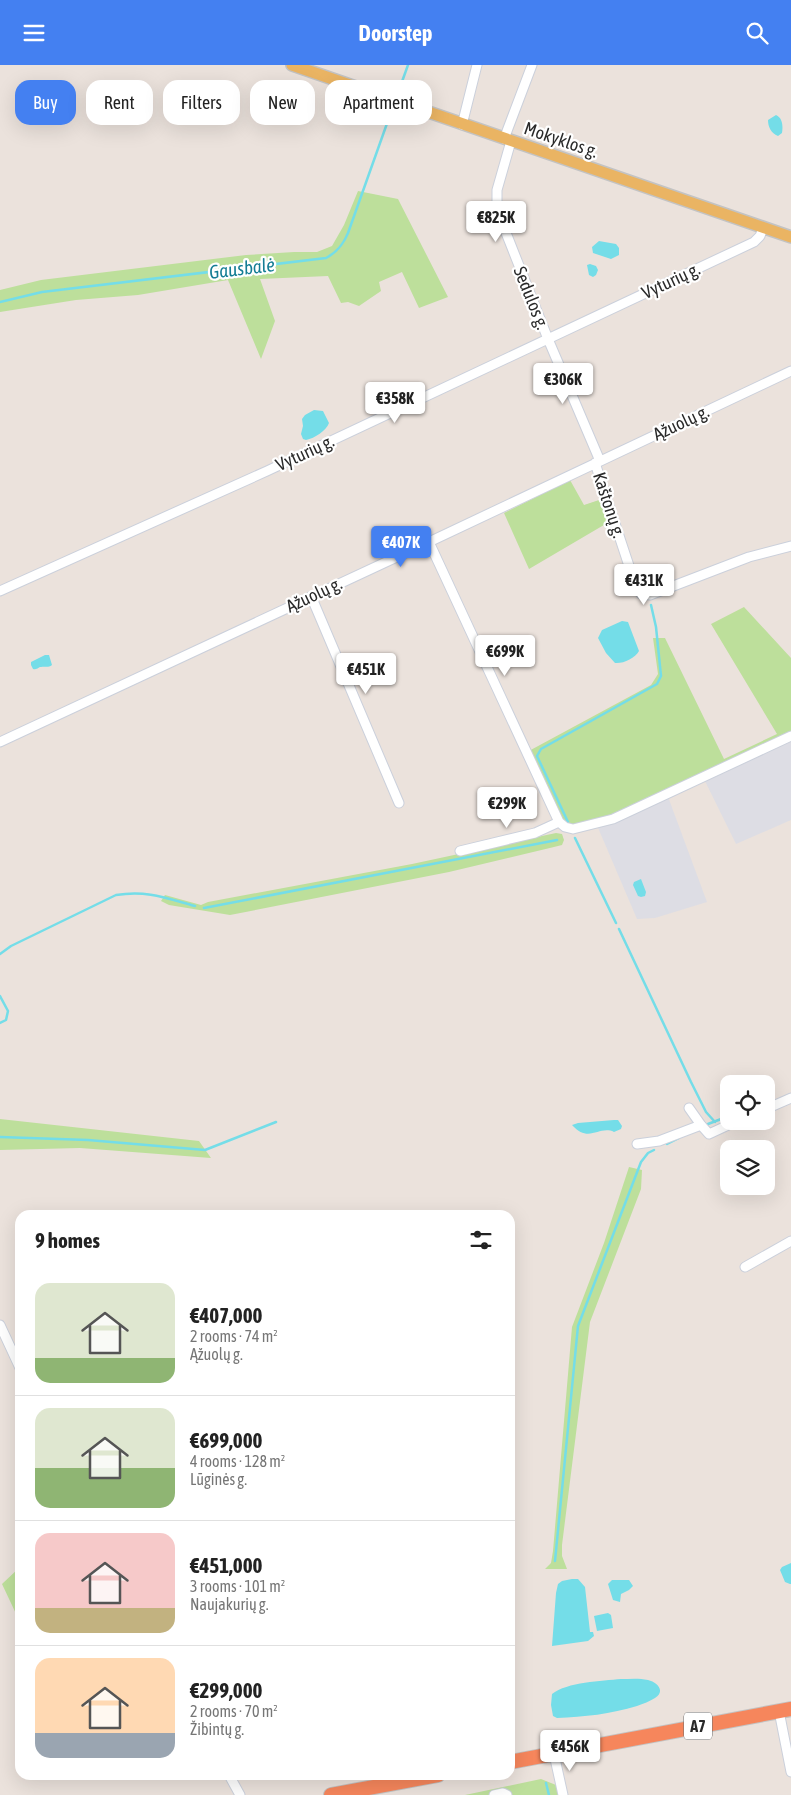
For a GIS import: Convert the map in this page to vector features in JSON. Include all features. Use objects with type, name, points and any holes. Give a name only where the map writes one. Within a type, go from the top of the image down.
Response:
[{"type":"highway","name":"A7","points":[[515,1761],[785,1710]]},
{"type":"highway","points":[[330,1795],[411,1780]]},
{"type":"main road","name":"Mokyklos g.","points":[[292,65],[791,237]]},
{"type":"street","points":[[462,125],[477,65]]},
{"type":"street","name":"Sedulos g.","points":[[532,65],[507,140],[497,190],[497,211],[597,462]]},
{"type":"street","name":"Vyturių g.","points":[[0,591],[275,467],[754,242],[760,236],[763,228]]},
{"type":"street","name":"Ąžuolų g.","points":[[0,742],[430,542],[791,371]]},
{"type":"street","name":"Kaštonų g.","points":[[597,462],[636,587],[641,594],[650,595],[749,557],[791,546]]},
{"type":"street","points":[[430,542],[559,823],[565,827],[573,829],[613,819],[791,736]]},
{"type":"street","points":[[311,596],[399,803]]},
{"type":"street","points":[[460,851],[535,833],[559,823]]},
{"type":"street","points":[[775,1105],[791,1097]]},
{"type":"street","points":[[689,1108],[709,1134],[720,1129]]},
{"type":"street","points":[[637,1144],[659,1141],[701,1125]]},
{"type":"street","points":[[745,1267],[791,1241]]},
{"type":"street","points":[[0,1325],[15,1357]]},
{"type":"street","points":[[785,1710],[791,1772]]},
{"type":"street","points":[[554,1754],[563,1795]]},
{"type":"street","points":[[232,1780],[240,1795]]},
{"type":"street","points":[[494,1795],[503,1793],[507,1795]]},
{"type":"shaded area","points":[[791,736],[791,820],[736,844],[703,777]]},
{"type":"shaded area","points":[[667,794],[707,902],[655,918],[637,919],[596,823]]},
{"type":"green space","points":[[358,191],[398,199],[448,297],[419,308],[402,272],[379,282],[381,291],[359,306],[348,302],[341,303],[328,276],[260,279],[275,321],[261,359],[228,280],[138,295],[76,300],[0,312],[0,290],[41,280],[246,255],[317,252],[332,246],[344,225]]},
{"type":"green space","points":[[570,480],[584,505],[602,499],[609,522],[529,569],[504,513]]},
{"type":"green space","points":[[744,607],[791,658],[791,736],[613,819],[565,827],[527,752],[651,685],[658,674],[653,638],[665,638],[724,759],[777,734],[711,624]]},
{"type":"green space","points":[[556,833],[562,834],[564,840],[562,845],[449,872],[230,915],[169,905],[161,901],[165,895],[201,905],[208,902],[412,864]]},
{"type":"green space","points":[[0,1119],[199,1141],[211,1158],[80,1148],[0,1150]]},
{"type":"green space","points":[[629,1167],[642,1170],[641,1189],[590,1322],[562,1545],[562,1556],[567,1569],[545,1569],[551,1563],[553,1551],[572,1327],[604,1243]]},
{"type":"green space","points":[[15,1572],[15,1612],[2,1584]]},
{"type":"green space","points":[[541,1779],[556,1785],[564,1795],[465,1795]]},
{"type":"water","points":[[776,115],[780,118],[782,125],[782,133],[778,136],[772,131],[768,123],[768,120]]},
{"type":"water","points":[[599,241],[616,244],[619,248],[619,255],[611,259],[593,253],[592,247]]},
{"type":"water","points":[[587,265],[596,266],[598,270],[593,277],[589,275]]},
{"type":"water","points":[[314,410],[323,411],[329,423],[320,434],[306,440],[303,439],[301,434],[302,419]]},
{"type":"water","points":[[622,621],[628,622],[639,651],[635,656],[622,663],[615,663],[606,653],[598,638],[602,630]]},
{"type":"water","points":[[49,655],[52,665],[33,669],[31,662]]},
{"type":"water","points":[[641,879],[646,892],[645,896],[641,897],[638,896],[633,885],[634,882]]},
{"type":"water","points":[[618,1120],[622,1126],[621,1129],[614,1132],[609,1130],[589,1134],[578,1130],[572,1125],[578,1123]]},
{"type":"water","points":[[791,1563],[790,1584],[785,1582],[780,1570]]},
{"type":"water","points":[[578,1579],[585,1587],[590,1632],[593,1632],[594,1636],[588,1641],[552,1646],[558,1584]]},
{"type":"water","points":[[612,1580],[629,1580],[633,1586],[621,1594],[620,1602],[613,1600],[608,1584]]},
{"type":"water","points":[[608,1613],[611,1615],[613,1628],[597,1631],[594,1616]]},
{"type":"water","points":[[621,1679],[651,1681],[659,1687],[660,1693],[655,1698],[637,1706],[617,1711],[577,1717],[557,1718],[553,1716],[552,1694],[558,1690],[585,1683]]},
{"type":"waterway","name":"Gausbalė","points":[[403,80],[408,65]]},
{"type":"waterway","name":"Gausbalė","points":[[0,302],[42,292],[326,258],[339,248],[348,233],[386,125]]},
{"type":"waterway","points":[[568,822],[537,756],[541,749],[657,684],[661,676],[656,627],[651,605]]},
{"type":"waterway","points":[[575,838],[616,923]]},
{"type":"waterway","points":[[204,908],[557,840]]},
{"type":"waterway","points":[[0,954],[11,946],[116,895],[147,894],[195,906]]},
{"type":"waterway","points":[[619,929],[691,1082],[706,1112],[715,1122]]},
{"type":"waterway","points":[[0,996],[8,1011],[6,1020],[0,1023]]},
{"type":"waterway","points":[[708,1124],[720,1119]]},
{"type":"waterway","points":[[0,1137],[88,1140],[205,1150],[276,1122]]},
{"type":"waterway","points":[[667,1144],[679,1138]]},
{"type":"waterway","points":[[555,1561],[578,1326],[641,1162],[648,1153],[654,1150]]},
{"type":"waterway","points":[[546,1783],[549,1795]]}]
